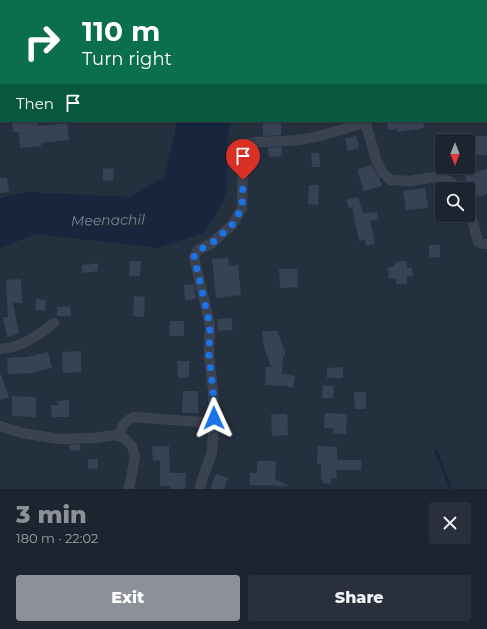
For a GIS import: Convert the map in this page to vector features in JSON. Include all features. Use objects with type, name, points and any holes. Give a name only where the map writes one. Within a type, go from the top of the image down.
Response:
[{"type":"street","points":[[200,489],[212,452],[214,423],[213,390],[209,356],[210,325],[194,257],[197,251],[212,243],[232,225],[242,208],[243,152],[247,143],[296,140],[316,137],[366,122],[376,159],[382,172],[391,180],[410,181],[436,177],[451,182]]},
{"type":"street","points":[[473,222],[478,242],[487,244]]},
{"type":"street","points":[[0,349],[13,347],[26,341],[54,323]]},
{"type":"street","points":[[118,436],[126,420],[133,416],[214,423]]},
{"type":"street","points":[[0,426],[22,433],[60,439],[94,438],[114,435],[123,437],[132,446],[135,457],[129,489]]},
{"type":"water","name":"Meenachil","points":[[177,122],[231,122],[227,141],[226,196],[204,233],[157,248],[36,234],[0,248],[0,198],[26,192],[131,197],[165,176]]},
{"type":"building","points":[[12,122],[38,122],[38,126],[67,123],[69,140],[41,143],[41,146],[20,148],[19,132],[13,132]]},
{"type":"building","points":[[263,122],[281,122],[281,135],[263,136]]},
{"type":"building","points":[[387,122],[423,122],[424,128],[398,132],[397,129],[388,130]]},
{"type":"building","points":[[356,136],[359,148],[348,151],[345,139]]},
{"type":"building","points":[[475,136],[487,136],[487,155],[475,155]]},
{"type":"building","points":[[282,147],[282,156],[269,157],[268,148]]},
{"type":"building","points":[[311,153],[319,153],[320,167],[312,167]]},
{"type":"building","points":[[372,165],[382,186],[364,191],[357,169]]},
{"type":"building","points":[[103,168],[114,169],[113,181],[103,180]]},
{"type":"building","points":[[487,169],[487,194],[477,197],[475,182],[467,182],[465,175],[475,174],[475,172]]},
{"type":"building","points":[[7,177],[9,192],[0,193],[0,178]]},
{"type":"building","points":[[309,185],[319,185],[318,205],[308,204]]},
{"type":"building","points":[[425,188],[428,208],[406,210],[403,191]]},
{"type":"building","points":[[358,197],[363,213],[377,212],[378,220],[370,220],[375,244],[366,246],[365,240],[359,241],[352,207],[349,208],[346,200]]},
{"type":"building","points":[[429,245],[440,245],[440,257],[429,258]]},
{"type":"building","points":[[228,258],[229,266],[238,265],[241,295],[216,298],[212,259]]},
{"type":"building","points":[[130,261],[141,261],[140,276],[129,276]]},
{"type":"building","points":[[407,261],[407,268],[412,268],[413,276],[407,276],[407,284],[396,284],[396,278],[389,279],[387,268],[395,266],[395,262]]},
{"type":"building","points":[[98,263],[98,271],[82,273],[82,265]]},
{"type":"building","points":[[279,269],[297,269],[298,287],[280,288]]},
{"type":"building","points":[[21,279],[22,303],[13,303],[19,334],[7,337],[3,317],[8,317],[6,280]]},
{"type":"building","points":[[194,284],[196,299],[185,300],[184,285]]},
{"type":"building","points":[[134,296],[145,297],[144,317],[133,316]]},
{"type":"building","points":[[36,299],[46,300],[45,311],[35,310]]},
{"type":"building","points":[[70,306],[71,316],[57,316],[57,307]]},
{"type":"building","points":[[231,318],[233,330],[218,331],[217,319]]},
{"type":"building","points":[[170,321],[184,321],[184,336],[169,336]]},
{"type":"building","points":[[262,331],[277,331],[285,352],[285,356],[283,356],[282,374],[295,376],[293,388],[265,385],[266,367],[271,367],[264,347]]},
{"type":"building","points":[[81,351],[81,372],[63,373],[62,352]]},
{"type":"building","points":[[48,352],[52,368],[32,373],[8,374],[7,358],[27,357]]},
{"type":"building","points":[[177,361],[189,361],[189,377],[178,378]]},
{"type":"building","points":[[343,367],[343,378],[327,378],[327,368]]},
{"type":"building","points":[[0,374],[9,397],[0,400]]},
{"type":"building","points":[[323,385],[334,386],[333,398],[322,398]]},
{"type":"building","points":[[183,391],[198,391],[198,413],[182,413]]},
{"type":"building","points":[[354,392],[366,392],[366,409],[355,409]]},
{"type":"building","points":[[12,396],[36,397],[36,417],[12,416]]},
{"type":"building","points":[[69,400],[69,417],[52,417],[51,405],[58,405],[58,401]]},
{"type":"building","points":[[325,413],[347,414],[346,434],[333,433],[333,428],[324,428]]},
{"type":"building","points":[[271,414],[287,414],[288,435],[272,436]]},
{"type":"building","points":[[80,444],[81,450],[70,451],[69,445]]},
{"type":"building","points":[[152,446],[169,446],[170,473],[186,473],[185,489],[170,489],[170,486],[160,486],[160,460],[153,461]]},
{"type":"building","points":[[318,446],[337,447],[337,460],[361,460],[361,470],[336,470],[337,478],[331,478],[331,484],[323,483],[323,479],[321,479],[321,464],[317,464]]},
{"type":"building","points":[[88,459],[98,459],[98,469],[88,468]]},
{"type":"building","points":[[257,461],[276,461],[275,479],[289,486],[250,485],[250,473],[257,473]]},
{"type":"building","points":[[216,474],[228,478],[224,489],[210,489]]},
{"type":"waterway","points":[[436,451],[451,489]]},
{"type":"route","points":[[214,418],[213,390],[209,356],[210,325],[194,257],[197,251],[212,243],[232,225],[242,208],[243,180]]}]
